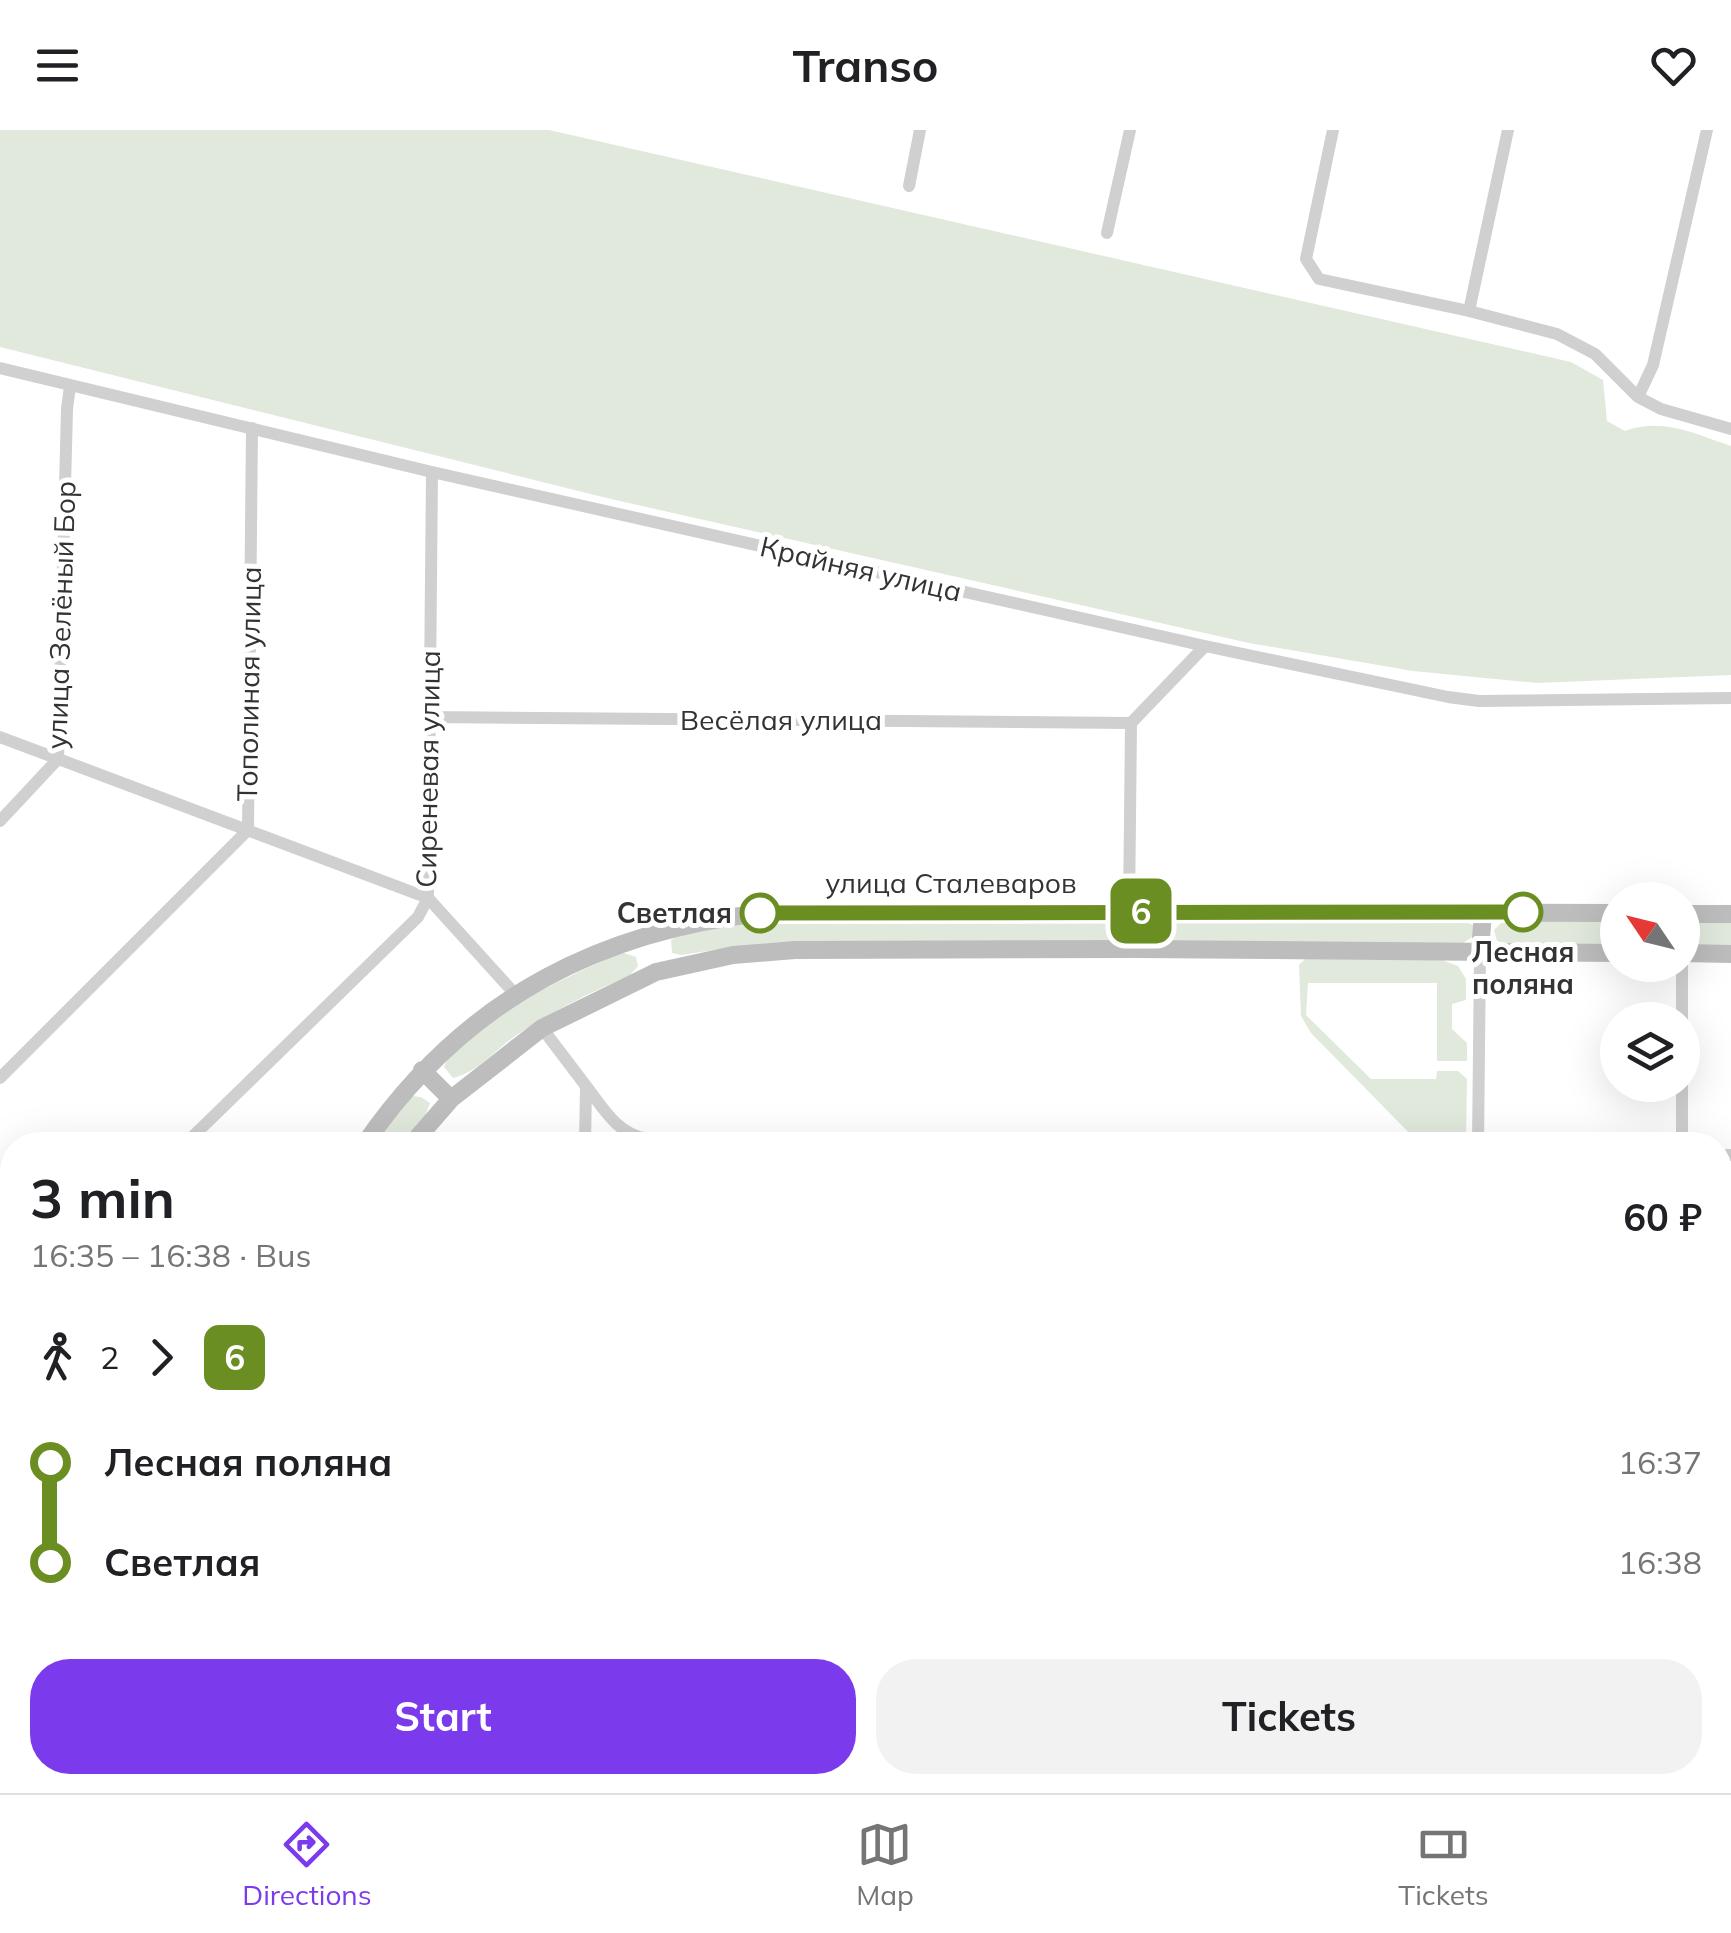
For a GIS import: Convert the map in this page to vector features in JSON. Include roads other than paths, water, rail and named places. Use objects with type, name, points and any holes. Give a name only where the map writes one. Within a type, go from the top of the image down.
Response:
[{"type":"main road","name":"улица Сталеваров","points":[[374,1132],[422,1070],[470,1026],[515,994],[583,960],[690,922],[782,911],[1600,913]]},
{"type":"main road","points":[[1480,952],[1484,912]]},
{"type":"main road","points":[[1700,914],[1731,914]]},
{"type":"main road","points":[[646,936],[656,972]]},
{"type":"main road","points":[[422,1132],[451,1099],[542,1028],[656,972],[733,954],[794,950],[1600,953]]},
{"type":"main road","points":[[1700,953],[1731,954]]},
{"type":"main road","points":[[422,1070],[451,1099]]},
{"type":"street","points":[[909,186],[920,130]]},
{"type":"street","points":[[1108,233],[1130,130]]},
{"type":"street","points":[[1333,130],[1306,259],[1319,279],[1557,334],[1596,354],[1638,397],[1731,429]]},
{"type":"street","points":[[1469,311],[1508,130]]},
{"type":"street","points":[[1638,397],[1653,365],[1707,130]]},
{"type":"street","name":"Крайняя улица","points":[[0,368],[432,472],[1206,646],[1479,702],[1731,698]]},
{"type":"street","name":"улица Зелёный Бор","points":[[0,822],[58,759],[70,386]]},
{"type":"street","name":"Тополиная улица","points":[[0,1078],[248,830],[252,428]]},
{"type":"street","name":"Сиреневая улица","points":[[197,1132],[418,917],[428,898],[432,472]]},
{"type":"street","points":[[1129,911],[1131,723],[1206,646]]},
{"type":"street","name":"Весёлая улица","points":[[430,717],[1131,723]]},
{"type":"street","points":[[0,736],[428,898],[515,994]]},
{"type":"street","points":[[1478,1132],[1480,952]]},
{"type":"street","points":[[542,1028],[625,1132]]},
{"type":"street","points":[[585,1132],[586,1086]]},
{"type":"street","points":[[1682,1102],[1682,1132]]},
{"type":"place","name":"Лесная поляна","points":[[1523,912]]},
{"type":"place","name":"Светлая","points":[[760,913]]}]
